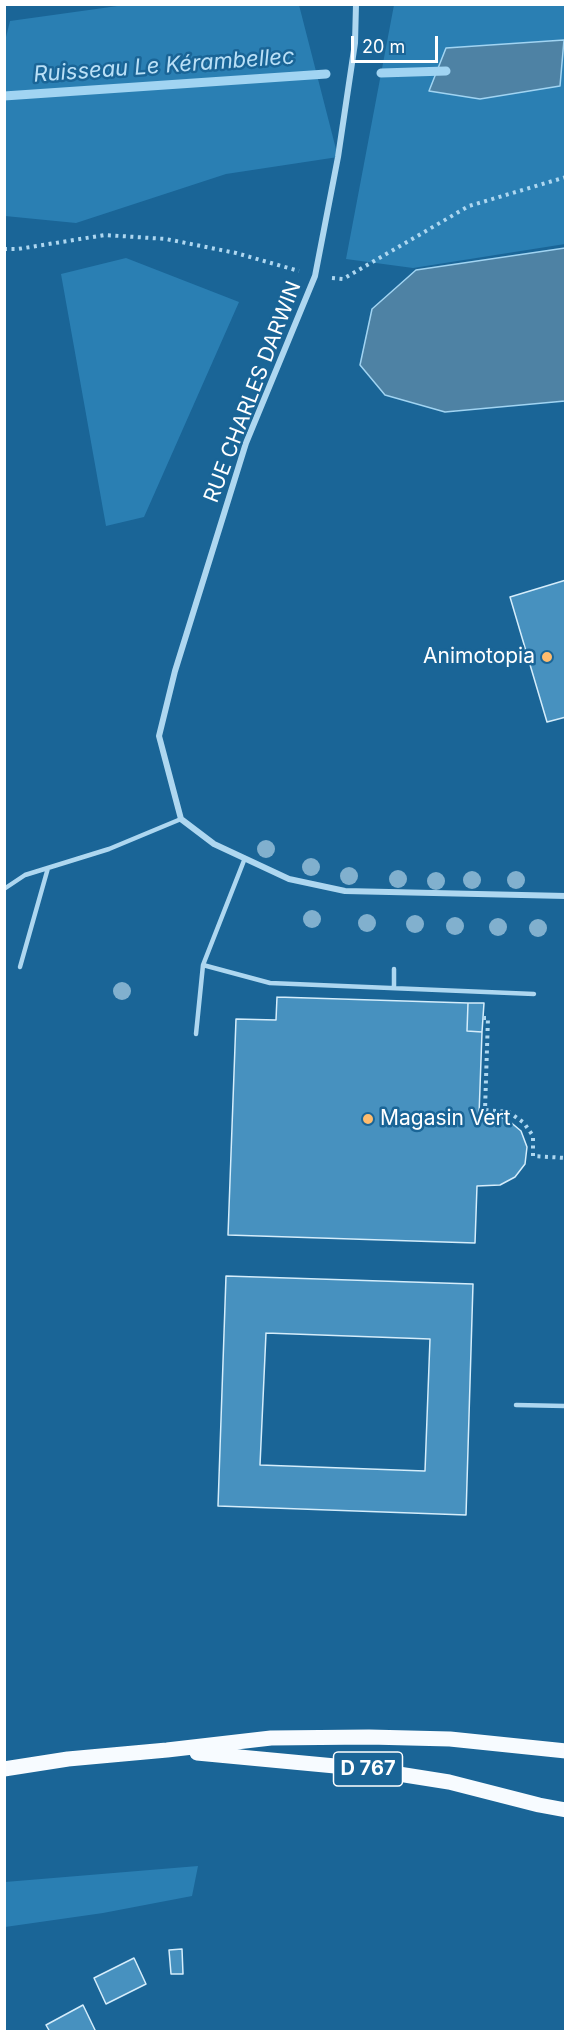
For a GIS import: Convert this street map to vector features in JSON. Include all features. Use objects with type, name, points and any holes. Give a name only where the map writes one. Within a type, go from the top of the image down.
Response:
[{"type":"main road","name":"D 767","points":[[4,1769],[68,1759],[270,1738],[450,1739],[566,1751]]},
{"type":"main road","name":"D 767","points":[[167,1750],[367,1768],[449,1782],[566,1810]]},
{"type":"street","name":"RUE CHARLES DARWIN","points":[[181,819],[159,736],[175,671],[246,443],[315,276],[338,157],[355,43],[356,4]]},
{"type":"street","points":[[181,819],[214,844],[290,879],[345,891],[566,896]]},
{"type":"lane","points":[[4,889],[25,875],[109,849],[181,819]]},
{"type":"lane","points":[[196,1034],[203,965],[245,858]]},
{"type":"lane","points":[[20,968],[48,868]]},
{"type":"lane","points":[[203,965],[270,982],[534,994]]},
{"type":"lane","points":[[394,969],[394,988]]},
{"type":"lane","points":[[516,1405],[565,1406]]},
{"type":"path","points":[[4,249],[18,249],[105,234],[166,239],[236,253],[315,276],[343,279],[469,206],[566,177]]},
{"type":"path","points":[[483,1018],[488,1018],[485,1110],[509,1112],[524,1123],[533,1136],[532,1156],[566,1158]]},
{"type":"shaded area","points":[[132,4],[299,5],[338,157],[226,174],[76,223],[5,216],[4,45],[10,21]]},
{"type":"shaded area","points":[[394,5],[565,5],[565,244],[413,268],[346,259]]},
{"type":"shaded area","points":[[564,40],[560,86],[480,99],[429,91],[446,48]]},
{"type":"shaded area","points":[[565,248],[565,401],[445,412],[385,395],[360,365],[372,309],[416,270]]},
{"type":"shaded area","points":[[126,258],[239,302],[144,517],[106,526],[61,274]]},
{"type":"shaded area","points":[[198,1866],[192,1896],[103,1913],[5,1927],[5,1882]]},
{"type":"building","name":"Animotopia","points":[[566,580],[566,717],[547,722],[510,597]]},
{"type":"building","name":"Magasin Vert","points":[[277,997],[468,1003],[467,1031],[482,1032],[479,1115],[508,1120],[521,1131],[527,1147],[525,1164],[515,1177],[500,1185],[477,1186],[475,1243],[228,1235],[236,1019],[276,1020]]},
{"type":"building","points":[[468,1003],[484,1003],[482,1032],[467,1031]]},
{"type":"building","points":[[226,1276],[473,1284],[466,1515],[218,1506]],"holes":[[[266,1333],[430,1339],[425,1471],[260,1465]]]},
{"type":"building","points":[[182,1949],[183,1974],[171,1974],[169,1950]]},
{"type":"building","points":[[134,1958],[146,1984],[106,2004],[94,1978]]},
{"type":"building","points":[[83,2005],[96,2032],[50,2032],[46,2025]]},
{"type":"waterway","name":"Ruisseau Le Kérambellec","points":[[381,73],[446,71]]},
{"type":"waterway","name":"Ruisseau Le Kérambellec","points":[[4,96],[326,74]]},
{"type":"place","name":"Animotopia","points":[[547,657]]},
{"type":"place","name":"Magasin Vert","points":[[368,1119]]}]
